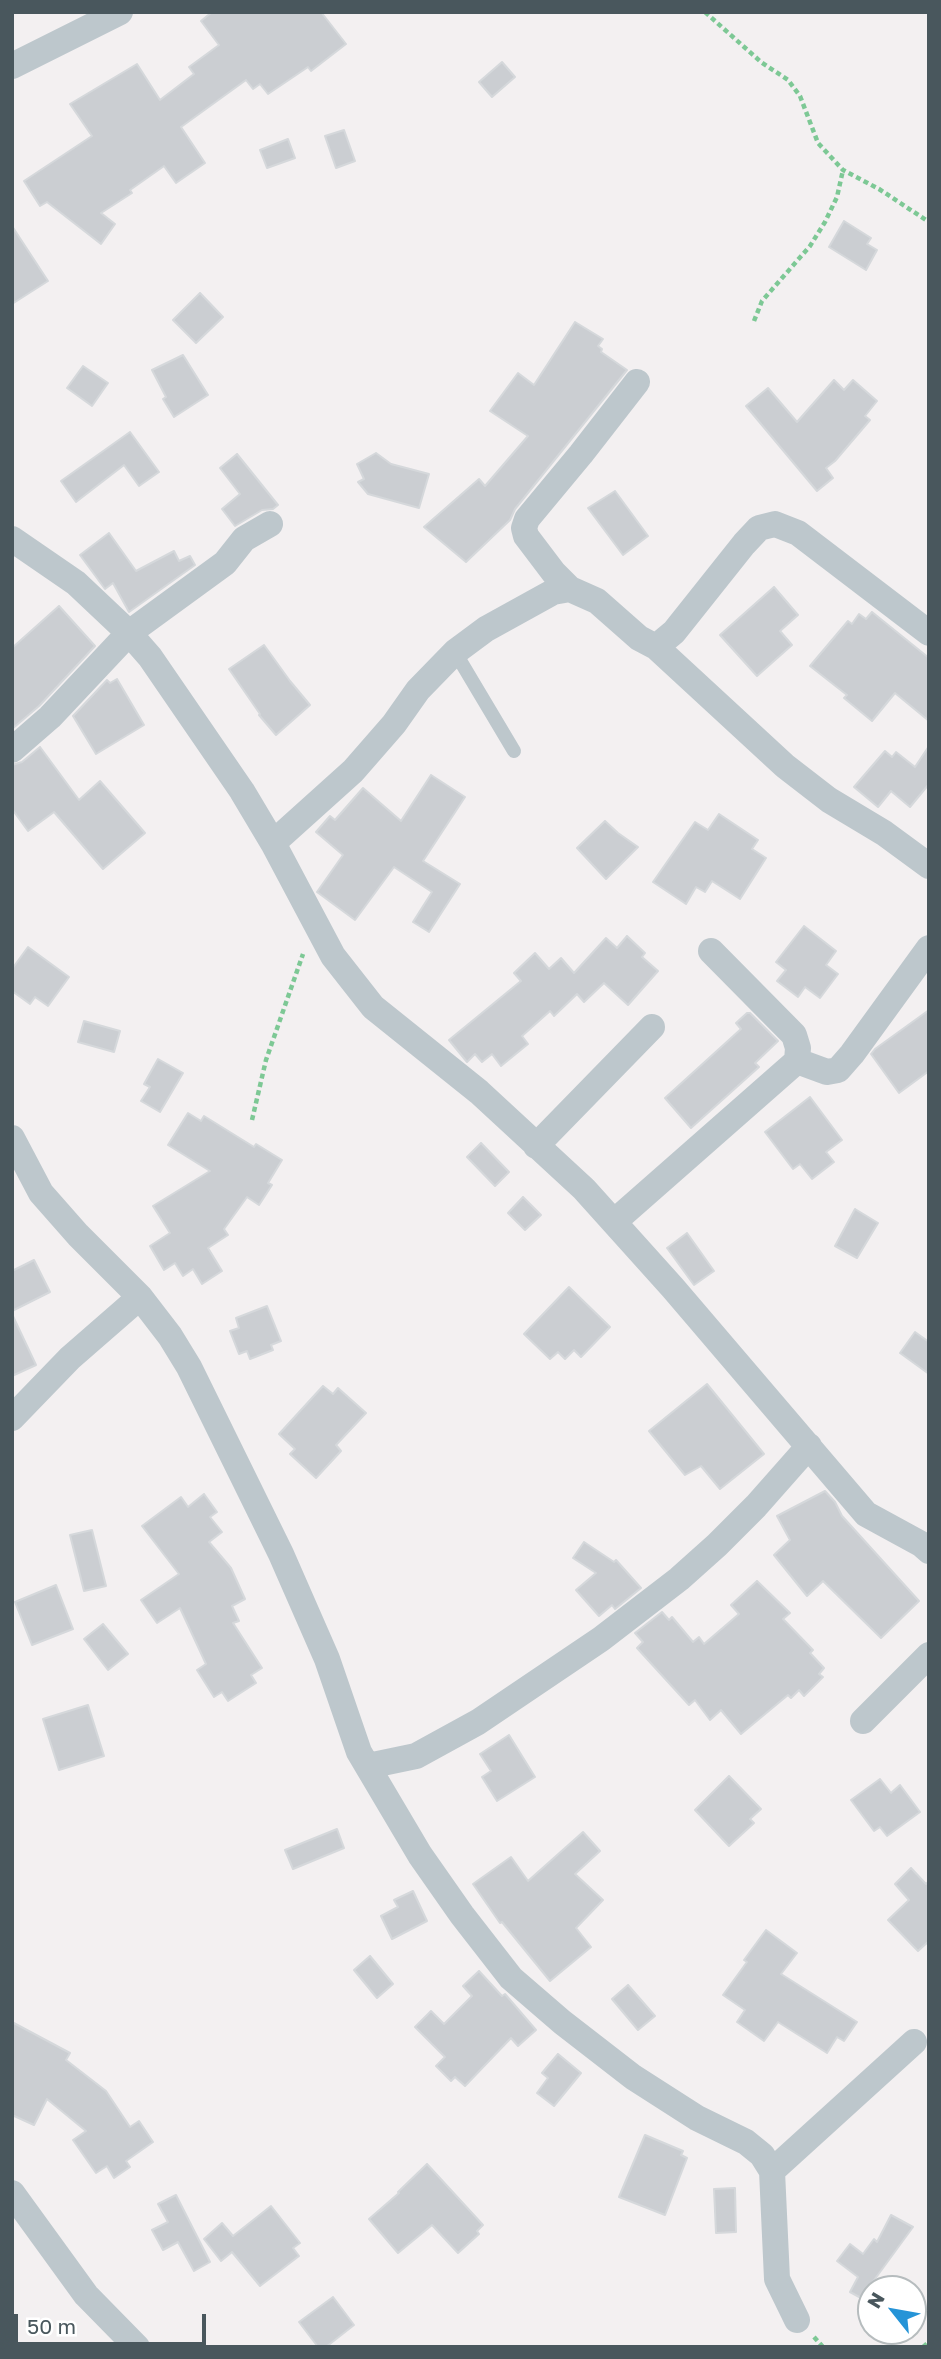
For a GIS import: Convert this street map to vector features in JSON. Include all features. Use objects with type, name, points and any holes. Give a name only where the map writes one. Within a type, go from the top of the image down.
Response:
[{"type":"street","points":[[12,66],[120,12]]},
{"type":"street","points":[[636,382],[527,519],[524,528],[526,536],[570,589],[597,601],[639,638],[656,647],[785,766],[829,800],[884,833],[929,866]]},
{"type":"street","points":[[12,750],[60,707],[129,633],[214,572],[244,539],[270,524]]},
{"type":"street","points":[[656,647],[674,632],[759,528],[775,524],[798,533],[929,633]]},
{"type":"street","points":[[12,539],[76,583],[150,656],[242,791],[273,843],[332,956],[373,1007],[479,1092],[584,1189],[615,1221],[866,1514],[929,1551]]},
{"type":"street","points":[[273,843],[353,771],[394,724],[418,690],[455,652],[486,629],[542,598],[553,592],[570,589]]},
{"type":"street","points":[[797,1061],[827,1072],[838,1070],[860,1045],[929,948]]},
{"type":"street","points":[[615,1221],[797,1061],[798,1048],[794,1035],[711,951]]},
{"type":"street","points":[[536,1146],[652,1027]]},
{"type":"street","points":[[12,1138],[41,1193],[78,1235],[140,1297],[189,1367],[281,1554],[327,1659],[359,1752],[420,1855],[462,1916],[511,1978],[562,2022],[633,2077],[697,2118],[746,2142],[762,2155],[772,2171],[777,2280],[797,2320]]},
{"type":"street","points":[[12,1418],[70,1358],[140,1297]]},
{"type":"street","points":[[368,1766],[416,1755],[468,1727],[601,1639],[679,1579],[717,1545],[779,1482],[809,1446]]},
{"type":"street","points":[[863,1721],[929,1655]]},
{"type":"street","points":[[772,2171],[914,2042]]},
{"type":"street","points":[[12,2193],[86,2295],[137,2347]]},
{"type":"lane","points":[[455,652],[514,751]]},
{"type":"path","points":[[705,12],[761,62],[788,80],[800,96],[818,143],[842,170],[879,189],[929,222]]},
{"type":"path","points":[[754,321],[762,301],[810,246],[825,222],[837,197],[842,170]]},
{"type":"path","points":[[252,1120],[266,1060],[297,974],[313,919]]},
{"type":"path","points":[[923,2347],[929,2342]]},
{"type":"building","points":[[212,12],[321,12],[346,44],[311,71],[308,67],[268,94],[260,84],[253,89],[246,80],[181,127],[205,163],[176,183],[164,166],[130,190],[132,193],[101,213],[115,224],[101,244],[47,202],[40,206],[24,181],[92,136],[70,104],[137,64],[160,100],[194,74],[189,67],[219,45],[201,21]]},
{"type":"building","points":[[502,62],[515,77],[492,97],[479,82]]},
{"type":"building","points":[[344,130],[355,161],[336,168],[325,136]]},
{"type":"building","points":[[288,139],[295,158],[267,168],[260,150]]},
{"type":"building","points":[[844,221],[871,238],[867,244],[877,250],[866,270],[829,247]]},
{"type":"building","points":[[12,226],[48,281],[12,304]]},
{"type":"building","points":[[200,293],[223,317],[196,343],[173,320]]},
{"type":"building","points":[[575,322],[603,339],[598,346],[602,349],[601,352],[627,370],[515,509],[510,520],[466,562],[424,527],[479,479],[485,486],[528,436],[490,411],[518,373],[534,385]]},
{"type":"building","points":[[183,355],[208,395],[174,417],[163,399],[166,397],[152,370]]},
{"type":"building","points":[[83,366],[108,383],[92,406],[67,388]]},
{"type":"building","points":[[834,380],[844,390],[853,380],[877,401],[865,416],[870,420],[826,468],[833,478],[817,491],[746,406],[768,388],[797,422]]},
{"type":"building","points":[[130,432],[159,472],[139,486],[124,465],[76,502],[61,481]]},
{"type":"building","points":[[376,453],[391,464],[429,474],[419,508],[368,494],[358,482],[364,479],[357,464]]},
{"type":"building","points":[[237,454],[278,505],[273,509],[262,510],[235,526],[222,509],[240,494],[220,468]]},
{"type":"building","points":[[615,491],[648,536],[623,555],[588,508]]},
{"type":"building","points":[[109,533],[136,571],[174,551],[179,561],[190,556],[195,565],[129,612],[113,583],[105,589],[80,555]]},
{"type":"building","points":[[774,587],[798,615],[780,631],[792,645],[757,676],[720,635]]},
{"type":"building","points":[[59,606],[95,646],[39,706],[12,729],[12,648]]},
{"type":"building","points":[[872,612],[929,658],[929,721],[895,693],[872,721],[844,698],[847,695],[810,666],[848,621],[852,624],[859,614],[866,619]]},
{"type":"building","points":[[264,645],[310,705],[276,735],[259,715],[229,669]]},
{"type":"building","points":[[117,679],[144,725],[96,754],[73,716],[107,680],[110,683]]},
{"type":"building","points":[[929,746],[929,784],[910,807],[891,791],[878,807],[854,787],[885,751],[892,757],[896,752],[915,767]]},
{"type":"building","points":[[40,747],[79,800],[100,781],[145,833],[103,869],[54,812],[28,831],[12,809],[12,765],[22,762]]},
{"type":"building","points":[[431,775],[465,797],[423,861],[460,884],[429,932],[413,922],[432,892],[394,867],[355,920],[317,892],[343,855],[316,832],[330,816],[335,820],[363,788],[401,821]]},
{"type":"building","points":[[719,814],[758,840],[752,849],[766,858],[740,899],[712,881],[705,892],[696,887],[686,904],[653,882],[695,822],[708,830]]},
{"type":"building","points":[[605,821],[638,847],[606,879],[577,848]]},
{"type":"building","points":[[804,926],[836,951],[826,965],[838,974],[820,998],[805,987],[798,997],[777,981],[786,970],[776,962]]},
{"type":"building","points":[[627,936],[645,953],[642,957],[658,971],[628,1005],[604,983],[584,1002],[577,994],[554,1016],[550,1011],[522,1036],[528,1044],[501,1066],[492,1054],[482,1062],[475,1054],[467,1062],[449,1040],[521,981],[514,973],[535,953],[549,969],[561,958],[574,973],[606,938],[617,948]]},
{"type":"building","points":[[28,947],[69,977],[48,1006],[35,997],[30,1004],[12,991],[12,969]]},
{"type":"building","points":[[929,1010],[929,1071],[899,1093],[871,1054]]},
{"type":"building","points":[[747,1013],[778,1041],[755,1063],[759,1067],[691,1128],[665,1098],[741,1029],[736,1023]]},
{"type":"building","points":[[84,1021],[120,1031],[114,1052],[78,1042]]},
{"type":"building","points":[[158,1059],[183,1073],[160,1112],[141,1101],[150,1087],[144,1084]]},
{"type":"building","points":[[810,1097],[842,1140],[826,1152],[834,1162],[812,1179],[800,1164],[793,1169],[765,1132]]},
{"type":"building","points":[[188,1113],[201,1121],[204,1116],[254,1147],[256,1144],[282,1160],[268,1183],[272,1185],[259,1205],[247,1197],[224,1229],[228,1235],[208,1248],[222,1271],[202,1284],[193,1269],[183,1276],[175,1263],[164,1270],[150,1246],[170,1233],[153,1206],[210,1171],[168,1145]]},
{"type":"building","points":[[481,1143],[509,1172],[495,1186],[467,1157]]},
{"type":"building","points":[[523,1197],[541,1215],[525,1230],[508,1213]]},
{"type":"building","points":[[855,1209],[878,1223],[857,1258],[835,1246]]},
{"type":"building","points":[[687,1233],[714,1271],[694,1285],[667,1248]]},
{"type":"building","points":[[34,1260],[50,1292],[12,1311],[12,1271]]},
{"type":"building","points":[[569,1287],[610,1327],[581,1357],[574,1350],[565,1359],[558,1352],[550,1359],[524,1334]]},
{"type":"building","points":[[267,1306],[281,1341],[271,1345],[273,1350],[250,1359],[247,1351],[239,1354],[230,1331],[239,1328],[236,1318]]},
{"type":"building","points":[[12,1314],[36,1365],[12,1376]]},
{"type":"building","points":[[915,1332],[929,1342],[929,1374],[900,1353]]},
{"type":"building","points":[[707,1384],[764,1454],[720,1489],[701,1466],[685,1475],[649,1431]]},
{"type":"building","points":[[323,1386],[333,1394],[338,1388],[366,1413],[336,1445],[341,1451],[316,1478],[290,1454],[295,1449],[279,1434]]},
{"type":"building","points":[[825,1491],[842,1516],[919,1601],[881,1638],[823,1581],[807,1596],[774,1555],[790,1540],[777,1516]]},
{"type":"building","points":[[204,1494],[217,1512],[210,1517],[222,1532],[209,1542],[231,1568],[245,1599],[232,1606],[239,1621],[233,1623],[262,1668],[251,1675],[256,1683],[228,1701],[222,1692],[214,1697],[197,1670],[206,1664],[180,1608],[157,1623],[141,1600],[179,1574],[142,1526],[181,1497],[188,1507]]},
{"type":"building","points":[[92,1530],[106,1586],[84,1591],[70,1535]]},
{"type":"building","points":[[584,1542],[614,1562],[616,1560],[641,1588],[615,1609],[612,1605],[599,1616],[576,1590],[596,1573],[573,1558]]},
{"type":"building","points":[[757,1581],[790,1613],[783,1619],[813,1650],[810,1653],[824,1668],[819,1674],[823,1677],[804,1696],[799,1690],[791,1698],[788,1695],[741,1734],[721,1710],[710,1720],[695,1700],[689,1705],[637,1648],[643,1642],[635,1633],[662,1612],[669,1620],[672,1617],[693,1642],[699,1637],[704,1644],[739,1614],[731,1605]]},
{"type":"building","points":[[56,1585],[73,1629],[32,1645],[15,1602]]},
{"type":"building","points":[[103,1624],[128,1654],[108,1670],[84,1639]]},
{"type":"building","points":[[88,1705],[104,1756],[59,1770],[43,1719]]},
{"type":"building","points":[[509,1735],[535,1777],[497,1801],[482,1777],[491,1771],[480,1754]]},
{"type":"building","points":[[729,1776],[761,1809],[750,1819],[754,1823],[729,1846],[695,1810]]},
{"type":"building","points":[[880,1779],[891,1793],[900,1785],[920,1812],[887,1836],[880,1827],[874,1831],[851,1800]]},
{"type":"building","points":[[337,1829],[344,1848],[293,1869],[285,1850]]},
{"type":"building","points":[[583,1832],[600,1851],[575,1874],[603,1900],[576,1928],[591,1947],[550,1981],[502,1922],[500,1923],[473,1884],[511,1857],[528,1881]]},
{"type":"building","points":[[911,1868],[926,1884],[929,1881],[929,1941],[918,1951],[888,1920],[909,1900],[895,1884]]},
{"type":"building","points":[[413,1891],[427,1921],[392,1939],[381,1916],[398,1907],[394,1900]]},
{"type":"building","points":[[766,1930],[797,1953],[781,1974],[857,2022],[844,2041],[837,2037],[827,2053],[778,2022],[764,2041],[737,2022],[745,2010],[723,1995]]},
{"type":"building","points":[[370,1956],[393,1984],[377,1998],[354,1970]]},
{"type":"building","points":[[479,1971],[502,1996],[505,1994],[536,2030],[518,2046],[511,2038],[465,2086],[455,2077],[451,2081],[436,2066],[445,2057],[415,2027],[431,2011],[444,2024],[472,1996],[463,1986]]},
{"type":"building","points":[[628,1985],[655,2016],[638,2030],[612,1999]]},
{"type":"building","points":[[12,2022],[70,2053],[66,2060],[106,2091],[130,2127],[139,2121],[153,2142],[126,2161],[130,2167],[114,2178],[107,2166],[96,2173],[73,2140],[86,2131],[47,2099],[34,2125],[12,2115]]},
{"type":"building","points":[[558,2054],[581,2073],[554,2106],[537,2093],[548,2078],[542,2073]]},
{"type":"building","points":[[645,2135],[683,2151],[681,2155],[687,2158],[665,2215],[619,2197]]},
{"type":"building","points":[[427,2164],[483,2225],[477,2231],[479,2234],[458,2253],[432,2225],[398,2253],[369,2219]]},
{"type":"building","points":[[735,2188],[736,2232],[716,2233],[714,2189]]},
{"type":"building","points":[[176,2195],[210,2262],[194,2271],[178,2242],[163,2250],[152,2230],[168,2222],[158,2204]]},
{"type":"building","points":[[271,2206],[300,2243],[293,2248],[299,2256],[260,2286],[232,2252],[221,2261],[204,2239],[222,2223],[233,2236]]},
{"type":"building","points":[[891,2215],[913,2227],[878,2275],[857,2276],[837,2261],[850,2244],[863,2254],[874,2239],[877,2242]]},
{"type":"building","points":[[857,2279],[857,2296],[850,2292]]},
{"type":"building","points":[[333,2297],[354,2325],[326,2347],[318,2347],[299,2322]]}]
